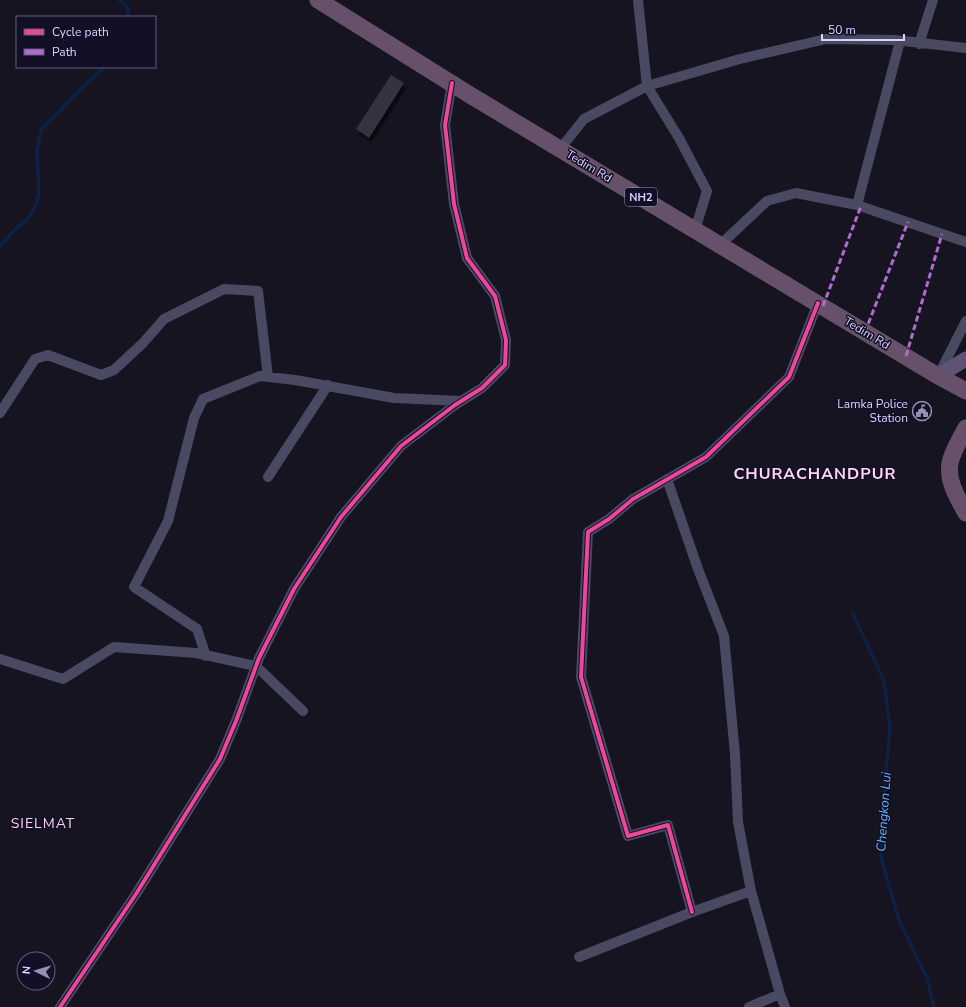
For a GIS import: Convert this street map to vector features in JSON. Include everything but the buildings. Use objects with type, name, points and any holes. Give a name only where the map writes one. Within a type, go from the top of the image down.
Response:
[{"type":"highway","name":"Tedim Rd","points":[[318,0],[695,230],[938,376],[966,391]]},
{"type":"highway","points":[[966,428],[951,460],[950,475],[955,493],[966,513]]},
{"type":"main road","points":[[938,376],[966,359]]},
{"type":"street","points":[[638,0],[647,86],[679,138],[707,190],[695,230]]},
{"type":"street","points":[[919,44],[933,0]]},
{"type":"street","points":[[560,148],[584,119],[647,86],[740,59],[826,39],[900,41],[966,48]]},
{"type":"street","points":[[857,205],[900,41]]},
{"type":"street","points":[[60,1007],[136,894],[220,759],[236,721],[259,658],[294,589],[341,517],[401,446],[461,401],[482,388],[505,365],[506,340],[495,296],[467,258],[454,204],[445,125],[452,83]]},
{"type":"street","points":[[720,244],[767,201],[796,193],[857,205],[966,242]]},
{"type":"street","points":[[0,412],[35,359],[48,355],[101,375],[114,370],[143,343],[164,319],[224,288],[258,291],[268,377]]},
{"type":"street","points":[[692,912],[668,825],[628,836],[581,677],[588,532],[609,519],[633,499],[706,458],[789,377],[818,304]]},
{"type":"street","points":[[938,376],[966,321]]},
{"type":"street","points":[[206,656],[198,629],[134,587],[168,521],[194,418],[204,399],[260,376],[328,385],[394,398],[461,401]]},
{"type":"street","points":[[268,477],[328,385]]},
{"type":"street","points":[[668,479],[698,569],[724,636],[735,754],[738,822],[751,891],[785,1007]]},
{"type":"street","points":[[0,659],[63,679],[114,647],[196,653],[256,666],[303,711]]},
{"type":"street","points":[[579,957],[692,912],[751,891]]},
{"type":"street","points":[[749,1007],[780,994]]},
{"type":"waterway","points":[[119,0],[128,8],[128,16]]},
{"type":"waterway","points":[[0,246],[14,230],[26,221],[34,209],[39,195],[37,150],[41,130],[104,68]]},
{"type":"waterway","name":"Chengkon Lui","points":[[853,614],[884,681],[890,728],[883,807],[881,857],[899,920],[927,978],[934,1007]]},
{"type":"marked path","points":[[823,306],[861,206]]},
{"type":"marked path","points":[[865,332],[908,222]]},
{"type":"marked path","points":[[906,356],[942,234]]},
{"type":"cycle path","points":[[60,1007],[136,894],[220,759],[236,721],[259,658],[294,589],[341,517],[401,446],[455,405],[482,388],[505,365],[506,340],[495,296],[467,258],[454,204],[445,125],[452,83]]},
{"type":"cycle path","points":[[692,912],[668,825],[628,836],[581,677],[588,532],[609,519],[633,499],[706,457],[789,377],[818,303]]},
{"type":"place","name":"Lamka Police Station","points":[[922,411]]},
{"type":"district","name":"CHURACHANDPUR","points":[[815,474]]},
{"type":"district","name":"SIELMAT","points":[[43,823]]}]
